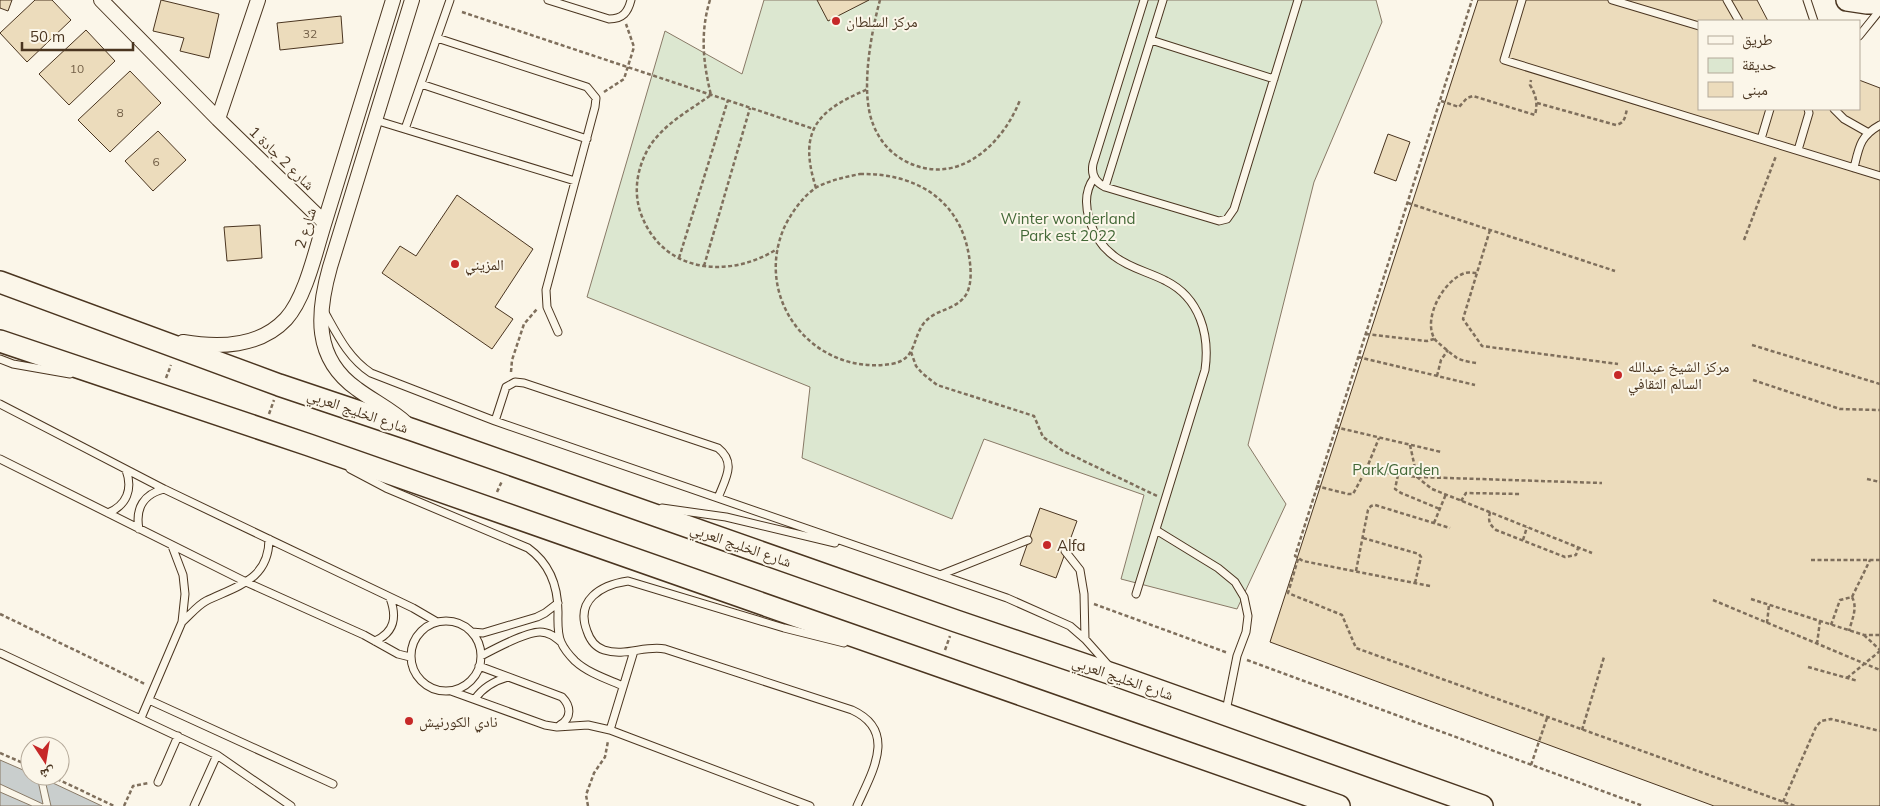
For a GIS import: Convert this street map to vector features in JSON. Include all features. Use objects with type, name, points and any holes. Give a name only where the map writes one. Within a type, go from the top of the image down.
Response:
[{"type":"main road","points":[[1846,0],[1880,3]]},
{"type":"main road","name":"شارع الخليج العربي","points":[[2,281],[279,385],[509,463],[956,621],[1118,676],[1482,806]]},
{"type":"main road","points":[[0,341],[309,445],[1339,806]]},
{"type":"street","name":"شارع 2 جادة 1","points":[[101,0],[218,119],[326,216]]},
{"type":"street","points":[[218,119],[258,0]]},
{"type":"street","name":"شارع 2","points":[[144,335],[202,345],[228,345],[252,339],[276,327],[294,308],[300,296],[326,216],[393,0]]},
{"type":"street","points":[[412,0],[324,289],[321,324],[327,352],[339,372],[356,389],[391,411],[413,430]]},
{"type":"street","points":[[326,216],[346,215]]},
{"type":"lane","points":[[405,130],[450,0]]},
{"type":"lane","points":[[548,0],[609,19],[624,15],[631,0]]},
{"type":"lane","points":[[1136,594],[1205,370],[1207,353],[1206,336],[1197,312],[1181,292],[1168,282],[1124,263],[1113,256],[1096,234],[1087,209],[1086,195],[1089,185],[1094,178],[1093,164],[1144,0]]},
{"type":"lane","points":[[1105,187],[1163,0]]},
{"type":"lane","points":[[1094,178],[1105,187],[1214,221],[1227,219],[1234,209],[1298,0]]},
{"type":"lane","points":[[1522,0],[1504,60],[1880,176]]},
{"type":"lane","points":[[1612,0],[1698,26]]},
{"type":"lane","points":[[1727,0],[1738,20]]},
{"type":"lane","points":[[1807,0],[1814,20]]},
{"type":"lane","points":[[1860,35],[1880,10]]},
{"type":"lane","points":[[437,38],[587,87],[596,98],[587,139],[546,290],[545,299],[558,332]]},
{"type":"lane","points":[[1150,40],[1274,79]]},
{"type":"lane","points":[[421,84],[587,139]]},
{"type":"lane","points":[[1761,139],[1770,110]]},
{"type":"lane","points":[[1798,150],[1810,110]]},
{"type":"lane","points":[[1835,110],[1844,119],[1868,132]]},
{"type":"lane","points":[[375,120],[575,182]]},
{"type":"lane","points":[[1854,168],[1861,142],[1868,132],[1880,125]]},
{"type":"lane","points":[[321,307],[349,354],[359,365],[371,373],[495,421],[1016,602],[1070,626],[1085,639],[1118,676]]},
{"type":"lane","points":[[0,360],[126,384]]},
{"type":"lane","points":[[495,421],[506,387],[515,382],[524,383],[718,448],[726,454],[729,462],[728,471],[718,498]]},
{"type":"lane","points":[[0,404],[164,489],[437,622],[456,622],[472,632],[483,634],[537,616],[558,603]]},
{"type":"lane","points":[[309,445],[386,488],[528,548],[537,555],[553,580],[558,603],[558,626],[561,642]]},
{"type":"lane","points":[[0,459],[246,582],[375,641],[398,654],[410,657]]},
{"type":"lane","points":[[108,513],[121,505],[129,492],[129,477],[126,470]]},
{"type":"lane","points":[[140,529],[137,520],[138,511],[142,503],[148,496],[164,489]]},
{"type":"lane","points":[[616,502],[726,517],[872,552]]},
{"type":"lane","points":[[1156,530],[1218,568],[1235,582],[1244,597],[1248,616],[1246,632],[1237,656],[1226,714]]},
{"type":"lane","points":[[182,622],[204,602],[253,578],[264,564],[269,539]]},
{"type":"lane","points":[[940,575],[1028,540]]},
{"type":"lane","points":[[141,718],[182,622],[186,594],[183,575],[172,546]]},
{"type":"lane","points":[[1065,551],[1080,570],[1084,600],[1085,639]]},
{"type":"lane","points":[[848,643],[784,628],[628,581],[615,583],[602,589],[588,601],[584,609],[585,627],[593,643],[599,648],[613,652],[634,651],[646,648],[665,649],[863,715],[875,729],[878,747],[870,775],[857,806]]},
{"type":"lane","points":[[375,641],[388,633],[394,621],[395,614],[390,598]]},
{"type":"lane","points":[[437,622],[421,631],[415,639],[410,657],[416,674],[428,686],[439,690],[460,688],[469,682],[479,666],[480,647],[472,632]]},
{"type":"lane","points":[[481,656],[495,648],[534,633],[549,634],[561,642],[581,666],[623,686]]},
{"type":"lane","points":[[857,645],[912,657]]},
{"type":"lane","points":[[610,730],[634,651]]},
{"type":"lane","points":[[0,653],[217,755],[291,806]]},
{"type":"lane","points":[[479,666],[562,697],[567,702],[569,714],[563,723],[557,727]]},
{"type":"lane","points":[[475,700],[485,687],[499,679],[508,677]]},
{"type":"lane","points":[[450,690],[545,725],[557,727],[573,724],[588,725],[610,730],[810,806]]},
{"type":"lane","points":[[149,700],[333,784]]},
{"type":"lane","points":[[158,782],[178,736]]},
{"type":"lane","points":[[194,806],[217,755]]},
{"type":"path","points":[[710,0],[705,21],[703,48],[706,74],[712,95]]},
{"type":"path","points":[[880,0],[869,56],[869,112],[872,123],[883,143],[900,158],[910,164],[934,169],[958,166],[981,154],[992,145],[1005,130],[1020,100]]},
{"type":"path","points":[[1472,0],[1296,550],[1295,556],[1298,559],[1288,593],[1342,615],[1356,648],[1795,806]]},
{"type":"path","points":[[462,12],[814,129]]},
{"type":"path","points":[[596,98],[624,79],[634,47],[624,15]]},
{"type":"path","points":[[1441,101],[1459,107],[1467,98],[1473,96],[1535,115],[1537,103],[1530,85],[1535,69]]},
{"type":"path","points":[[816,188],[808,160],[808,149],[814,129],[828,110],[847,98],[868,89]]},
{"type":"path","points":[[712,95],[657,136],[643,158],[639,170],[637,196],[644,221],[658,242],[679,258],[704,266],[717,268],[742,265],[755,261],[778,249]]},
{"type":"path","points":[[1537,103],[1616,125],[1621,124],[1624,120],[1630,98]]},
{"type":"path","points":[[679,258],[728,100]]},
{"type":"path","points":[[704,266],[750,108]]},
{"type":"path","points":[[1744,240],[1780,145]]},
{"type":"path","points":[[860,174],[891,176],[906,180],[934,195],[955,217],[963,230],[970,264],[969,287],[959,303],[936,313],[924,323],[911,352],[894,364],[864,365],[836,357],[810,342],[791,320],[779,293],[777,278],[778,249],[787,221],[805,198],[816,188],[830,181],[860,174]]},
{"type":"path","points":[[1408,203],[1616,271]]},
{"type":"path","points":[[1490,230],[1463,319],[1482,346],[1618,364]]},
{"type":"path","points":[[1476,363],[1456,358],[1434,339],[1431,330],[1434,306],[1444,291],[1456,278],[1466,273],[1477,273]]},
{"type":"path","points":[[510,384],[512,360],[524,324],[545,299]]},
{"type":"path","points":[[1365,334],[1427,341],[1434,339]]},
{"type":"path","points":[[1752,345],[1880,384]]},
{"type":"path","points":[[160,396],[178,347]]},
{"type":"path","points":[[1437,376],[1441,360],[1448,350]]},
{"type":"path","points":[[911,352],[916,366],[922,374],[937,386],[1034,416],[1043,436],[1063,451],[1160,498]]},
{"type":"path","points":[[1358,357],[1475,385]]},
{"type":"path","points":[[1753,380],[1840,409],[1880,410]]},
{"type":"path","points":[[264,430],[279,385]]},
{"type":"path","points":[[1335,427],[1441,452]]},
{"type":"path","points":[[1316,486],[1353,494],[1366,470],[1379,438]]},
{"type":"path","points":[[1410,445],[1417,477],[1432,489],[1592,553]]},
{"type":"path","points":[[490,509],[509,463]]},
{"type":"path","points":[[1366,470],[1417,477],[1602,483]]},
{"type":"path","points":[[1398,475],[1395,489],[1440,509]]},
{"type":"path","points":[[1867,479],[1880,482]]},
{"type":"path","points":[[1461,500],[1466,493],[1521,494]]},
{"type":"path","points":[[1434,523],[1446,494]]},
{"type":"path","points":[[1356,572],[1368,510],[1375,504],[1450,528]]},
{"type":"path","points":[[1490,512],[1488,519],[1496,530],[1565,557],[1576,555],[1578,548]]},
{"type":"path","points":[[1523,540],[1527,527]]},
{"type":"path","points":[[1362,538],[1419,554],[1415,583]]},
{"type":"path","points":[[1298,559],[1430,586]]},
{"type":"path","points":[[1811,560],[1880,560]]},
{"type":"path","points":[[1852,597],[1870,560]]},
{"type":"path","points":[[1831,625],[1840,600],[1852,597]]},
{"type":"path","points":[[1849,631],[1855,610],[1855,602],[1852,597]]},
{"type":"path","points":[[1084,600],[1643,806]]},
{"type":"path","points":[[1713,600],[1880,670]]},
{"type":"path","points":[[1751,600],[1849,631],[1864,635],[1880,635]]},
{"type":"path","points":[[1767,622],[1769,605]]},
{"type":"path","points":[[0,614],[154,688]]},
{"type":"path","points":[[938,666],[956,621]]},
{"type":"path","points":[[1817,644],[1820,621]]},
{"type":"path","points":[[1847,678],[1880,650],[1864,635]]},
{"type":"path","points":[[1582,730],[1604,657]]},
{"type":"path","points":[[1808,667],[1858,681]]},
{"type":"path","points":[[1531,765],[1547,718]]},
{"type":"path","points":[[1783,802],[1816,727],[1821,721],[1831,719],[1880,732]]},
{"type":"path","points":[[588,806],[586,795],[594,773],[606,757],[610,730]]},
{"type":"path","points":[[0,753],[20,762]]},
{"type":"path","points":[[124,806],[133,786],[158,782]]},
{"type":"path","points":[[70,785],[114,806]]},
{"type":"green space","name":"Winter wonderland Park est 2022","points":[[764,0],[1376,0],[1382,22],[1314,182],[1248,445],[1286,504],[1237,609],[1121,579],[1144,495],[984,439],[952,519],[802,458],[810,387],[587,297],[665,31],[742,74]]},
{"type":"shaded area","points":[[0,760],[20,769],[20,786],[59,786],[102,806],[0,806]]},
{"type":"pier","points":[[0,784],[43,804],[39,786],[46,786],[51,806],[32,806],[0,792]]},
{"type":"building","points":[[0,0],[12,0],[8,11],[0,8]]},
{"type":"building","points":[[35,0],[52,0],[71,20],[27,62],[0,33]]},
{"type":"building","points":[[161,0],[219,14],[209,58],[180,51],[184,38],[153,31]]},
{"type":"building","points":[[817,0],[869,0],[828,21]]},
{"type":"building","name":"مركز الشيخ عبدالله السالم الثقافي","points":[[1478,0],[1757,0],[1767,20],[1698,20],[1698,110],[1860,110],[1860,80],[1880,88],[1880,806],[1714,806],[1270,642]]},
{"type":"building","points":[[341,16],[343,43],[280,50],[277,23]]},
{"type":"building","points":[[86,30],[115,61],[69,105],[39,74]]},
{"type":"building","points":[[130,71],[161,103],[110,152],[78,120]]},
{"type":"building","points":[[158,131],[186,160],[153,191],[125,161]]},
{"type":"building","points":[[1388,134],[1410,142],[1396,181],[1374,173]]},
{"type":"building","name":"المزيني","points":[[457,195],[533,249],[495,307],[513,319],[492,349],[382,273],[400,246],[416,256]]},
{"type":"building","points":[[260,225],[262,258],[227,261],[224,227]]},
{"type":"building","name":"Alfa","points":[[1040,508],[1077,521],[1056,578],[1020,565]]},
{"type":"place","name":"مركز السلطان","points":[[836,21]]},
{"type":"place","name":"المزيني","points":[[455,264]]},
{"type":"place","name":"مركز الشيخ عبدالله السالم الثقافي","points":[[1618,375]]},
{"type":"place","name":"Alfa","points":[[1047,545]]},
{"type":"place","name":"نادي الكورنيش","points":[[409,721]]},
{"type":"park label","name":"Park/Garden","points":[[1396,469]]}]
